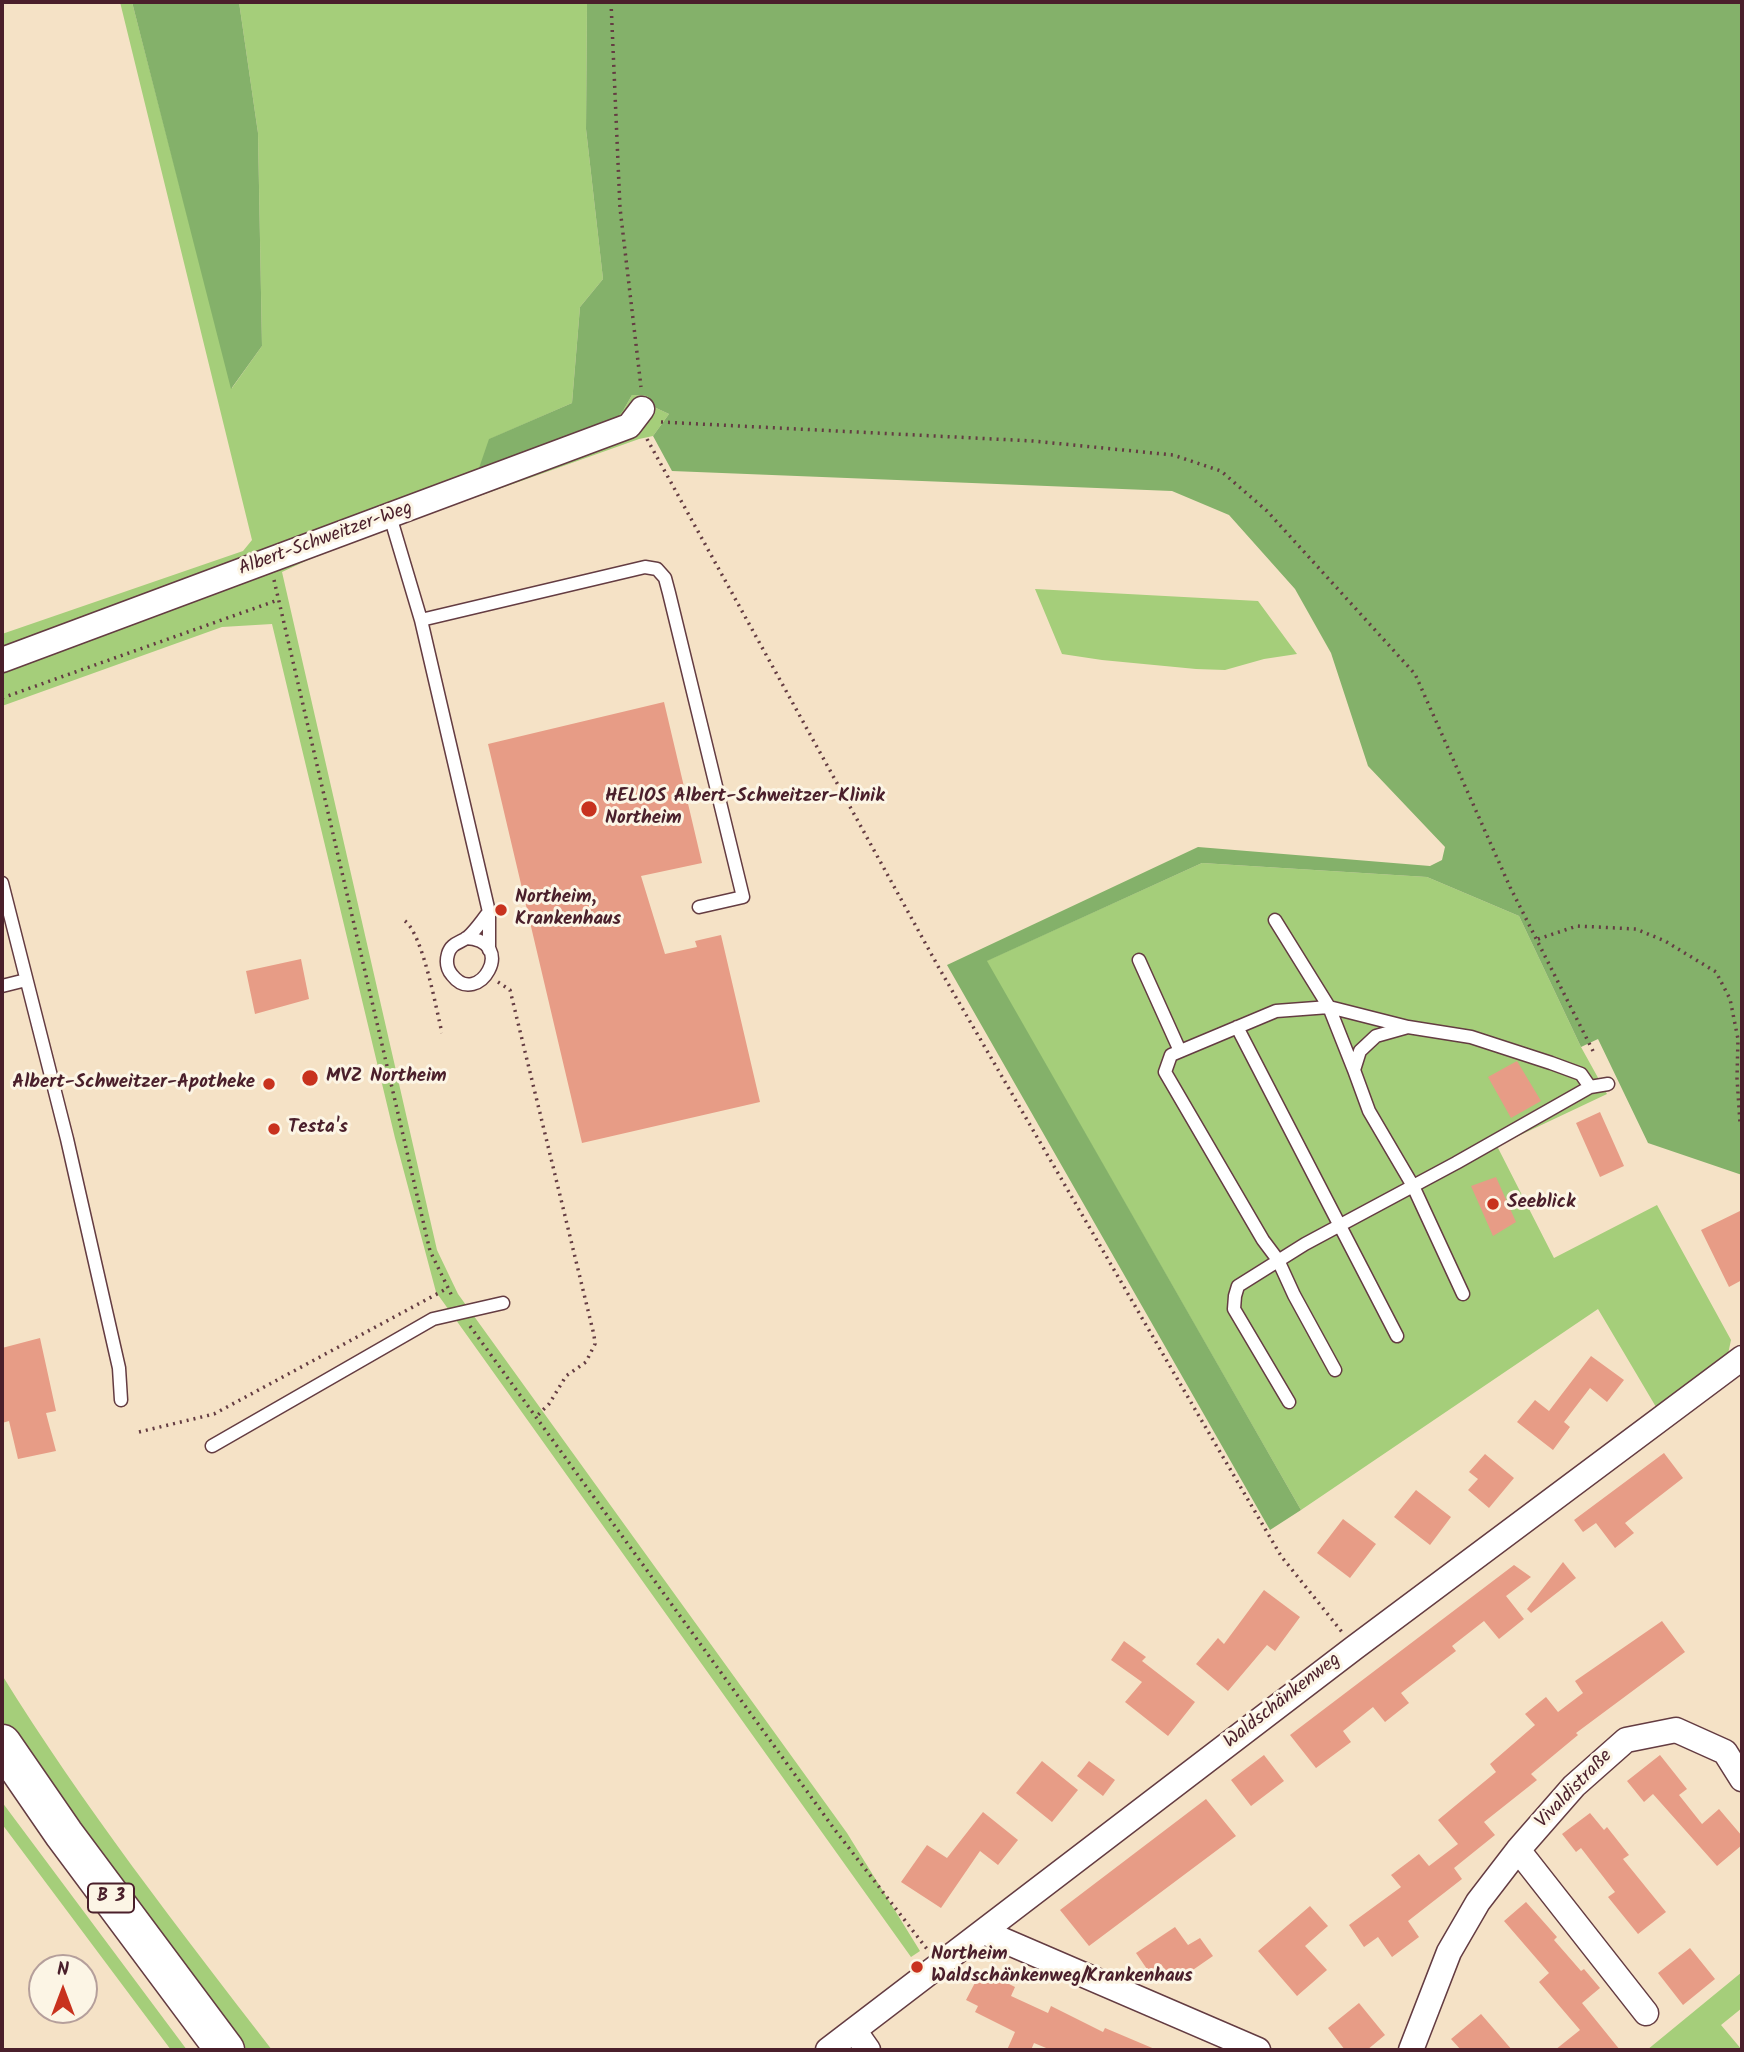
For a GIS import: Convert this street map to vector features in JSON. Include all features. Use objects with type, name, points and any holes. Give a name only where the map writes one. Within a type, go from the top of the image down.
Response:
[{"type":"main road","name":"B 3","points":[[2,1744],[64,1835],[225,2050]]},
{"type":"street","name":"Albert-Schweitzer-Weg","points":[[2,660],[629,426],[644,415]]},
{"type":"street","name":"Waldschänkenweg","points":[[828,2050],[861,2040],[939,1965],[1354,1648],[1742,1358]]},
{"type":"street","name":"Vivaldistraße","points":[[1411,2050],[1449,1952],[1478,1902],[1518,1850],[1578,1782],[1626,1740],[1676,1730],[1725,1752],[1742,1779]]},
{"type":"street","points":[[1518,1850],[1646,2013]]},
{"type":"street","points":[[984,1932],[1258,2050]]},
{"type":"lane","points":[[390,516],[421,620],[489,912],[489,950],[492,963],[482,980],[462,982],[451,974],[446,962],[447,955],[454,944],[467,938],[489,912]]},
{"type":"lane","points":[[421,620],[646,567],[657,569],[665,578],[669,593],[743,897],[699,907]]},
{"type":"lane","points":[[2,883],[66,1139],[119,1368],[121,1400]]},
{"type":"lane","points":[[1275,920],[1329,1007],[1369,1111],[1413,1186],[1463,1294]]},
{"type":"lane","points":[[467,938],[480,941],[489,950]]},
{"type":"lane","points":[[1139,960],[1180,1051]]},
{"type":"lane","points":[[2,986],[26,980]]},
{"type":"lane","points":[[1335,1370],[1278,1260],[1263,1240],[1165,1072],[1171,1055],[1276,1011],[1329,1007],[1408,1027],[1471,1037],[1581,1074],[1590,1087]]},
{"type":"lane","points":[[1237,1027],[1397,1336]]},
{"type":"lane","points":[[1354,1070],[1360,1051],[1376,1036],[1408,1027]]},
{"type":"lane","points":[[1289,1402],[1234,1309],[1238,1286],[1339,1225],[1590,1087],[1608,1084]]},
{"type":"lane","points":[[212,1446],[433,1319],[503,1303]]},
{"type":"path","points":[[611,2],[620,208],[640,367],[645,436],[946,980],[1281,1556],[1354,1648]]},
{"type":"path","points":[[644,415],[1033,441],[1173,454],[1221,471],[1267,511],[1415,674],[1510,887],[1594,1053]]},
{"type":"path","points":[[269,561],[430,1251],[460,1311],[835,1830],[939,1965]]},
{"type":"path","points":[[2,698],[278,600]]},
{"type":"path","points":[[405,921],[412,926],[421,952],[442,1033]]},
{"type":"path","points":[[1538,939],[1577,926],[1636,929],[1665,941],[1716,972],[1730,999],[1738,1039],[1737,1078],[1742,1125]]},
{"type":"path","points":[[421,952],[432,950]]},
{"type":"path","points":[[487,975],[510,990],[595,1344],[586,1362],[566,1376],[549,1404],[536,1417]]},
{"type":"path","points":[[139,1432],[214,1414],[448,1288]]},
{"type":"green space","points":[[120,2],[132,2],[232,388],[262,346],[258,133],[239,2],[587,2],[586,129],[603,279],[580,307],[572,403],[490,439],[624,409],[632,395],[647,396],[654,407],[669,414],[653,436],[409,521],[282,572],[437,1250],[458,1294],[847,1833],[920,1951],[911,1957],[436,1292],[395,1138],[272,624],[222,627],[2,706],[2,634],[243,551],[252,540]]},
{"type":"green space","points":[[132,2],[239,2],[258,133],[262,346],[231,389]]},
{"type":"green space","points":[[587,2],[1742,2],[1742,1175],[1648,1143],[1598,1039],[1581,1047],[1519,916],[1427,877],[1202,863],[987,961],[1301,1510],[1270,1530],[947,965],[1198,847],[1430,866],[1442,860],[1445,847],[1368,766],[1331,653],[1295,589],[1229,515],[1172,491],[672,471],[653,436],[669,414],[654,407],[647,396],[632,395],[612,425],[478,471],[489,439],[572,403],[580,307],[603,279],[586,129]]},
{"type":"green space","points":[[1035,589],[1258,601],[1297,654],[1264,659],[1225,670],[1062,654]]},
{"type":"green space","points":[[1202,863],[1427,877],[1519,916],[1581,1047],[1607,1094],[1497,1146],[1554,1258],[1657,1205],[1731,1340],[1728,1354],[1656,1407],[1598,1309],[1301,1510],[986,961]]},
{"type":"green space","points":[[2,1675],[98,1819],[272,2050],[247,2050],[156,1936],[2,1729]]},
{"type":"green space","points":[[2,1802],[187,2050],[171,2050],[2,1824]]},
{"type":"green space","points":[[1742,1972],[1742,2008],[1721,2025],[1742,2050],[1647,2050]]},
{"type":"building","points":[[664,702],[702,863],[641,876],[665,954],[697,947],[695,941],[721,935],[760,1102],[582,1143],[488,744]]},
{"type":"building","points":[[301,959],[309,999],[255,1014],[246,971]]},
{"type":"building","points":[[1517,1061],[1541,1101],[1511,1118],[1488,1077]]},
{"type":"building","points":[[1600,1112],[1624,1166],[1600,1177],[1576,1123]]},
{"type":"building","name":"Seeblick","points":[[1496,1177],[1516,1222],[1493,1236],[1471,1186]]},
{"type":"building","points":[[1742,1210],[1742,1280],[1729,1287],[1701,1230]]},
{"type":"building","points":[[40,1338],[56,1411],[46,1413],[56,1451],[18,1459],[9,1421],[2,1423],[2,1348]]},
{"type":"building","points":[[1591,1356],[1624,1380],[1607,1402],[1590,1388],[1564,1422],[1570,1427],[1553,1450],[1517,1422],[1535,1400],[1549,1411]]},
{"type":"building","points":[[1664,1453],[1683,1478],[1625,1523],[1634,1533],[1615,1548],[1596,1523],[1583,1532],[1574,1520]]},
{"type":"building","points":[[1485,1454],[1514,1478],[1489,1508],[1468,1490],[1478,1479],[1469,1472]]},
{"type":"building","points":[[1416,1490],[1451,1517],[1430,1545],[1394,1517]]},
{"type":"building","points":[[1343,1519],[1376,1544],[1350,1578],[1317,1553]]},
{"type":"building","points":[[1563,1562],[1576,1578],[1531,1613],[1527,1609]]},
{"type":"building","points":[[1514,1565],[1531,1577],[1506,1596],[1524,1619],[1499,1639],[1484,1621],[1452,1646],[1456,1651],[1401,1693],[1409,1703],[1385,1722],[1373,1707],[1343,1731],[1351,1742],[1316,1768],[1290,1735]]},
{"type":"building","points":[[1264,1590],[1300,1617],[1275,1651],[1267,1645],[1228,1691],[1196,1664],[1218,1638],[1224,1644]]},
{"type":"building","points":[[1662,1621],[1685,1652],[1576,1733],[1578,1735],[1531,1774],[1537,1780],[1484,1822],[1495,1835],[1454,1868],[1462,1879],[1408,1921],[1419,1937],[1392,1957],[1378,1937],[1364,1947],[1349,1925],[1401,1887],[1391,1875],[1419,1854],[1429,1866],[1458,1844],[1438,1820],[1496,1772],[1490,1764],[1535,1725],[1525,1714],[1546,1697],[1558,1712],[1583,1693],[1575,1681]]},
{"type":"building","points":[[1124,1641],[1146,1657],[1142,1661],[1195,1702],[1168,1736],[1125,1702],[1142,1682],[1111,1660]]},
{"type":"building","points":[[1264,1755],[1284,1781],[1251,1806],[1231,1780]]},
{"type":"building","points":[[1660,1755],[1687,1789],[1679,1795],[1702,1824],[1719,1809],[1742,1836],[1742,1845],[1717,1866],[1653,1794],[1644,1802],[1627,1781]]},
{"type":"building","points":[[1042,1761],[1078,1790],[1052,1822],[1016,1793]]},
{"type":"building","points":[[1089,1761],[1115,1780],[1103,1796],[1077,1776]]},
{"type":"building","points":[[1206,1799],[1236,1836],[1089,1946],[1060,1910]]},
{"type":"building","points":[[983,1812],[1018,1840],[998,1865],[980,1851],[941,1908],[901,1882],[927,1845],[947,1858]]},
{"type":"building","points":[[1590,1813],[1604,1830],[1607,1827],[1629,1855],[1623,1859],[1666,1912],[1638,1934],[1608,1897],[1615,1892],[1581,1848],[1576,1852],[1562,1834]]},
{"type":"building","points":[[1526,1902],[1557,1937],[1554,1940],[1600,1988],[1582,2003],[1620,2050],[1555,2050],[1580,2030],[1539,1982],[1549,1973],[1504,1921]]},
{"type":"building","points":[[1310,1906],[1328,1926],[1305,1946],[1327,1970],[1297,1996],[1258,1951]]},
{"type":"building","points":[[1175,1927],[1188,1945],[1200,1938],[1213,1956],[1174,1983],[1161,1964],[1149,1972],[1136,1953]]},
{"type":"building","points":[[1690,1948],[1715,1979],[1683,2005],[1658,1973]]},
{"type":"building","points":[[991,1975],[1015,1987],[1011,1996],[1048,2013],[1051,2006],[1103,2032],[1105,2028],[1157,2050],[1051,2050],[1034,2043],[1031,2050],[1007,2050],[1015,2032],[975,2012],[978,2006],[966,2000],[978,1977],[987,1982]]},
{"type":"building","points":[[1359,2003],[1385,2035],[1367,2050],[1345,2050],[1328,2028]]},
{"type":"building","points":[[1481,2014],[1512,2050],[1461,2050],[1451,2039]]},
{"type":"place","name":"HELIOS Albert-Schweitzer-Klinik Northeim","points":[[589,809]]},
{"type":"place","name":"Northeim, Krankenhaus","points":[[501,910]]},
{"type":"place","name":"MVZ Northeim","points":[[310,1078]]},
{"type":"place","name":"Albert-Schweitzer-Apotheke","points":[[269,1084]]},
{"type":"place","name":"Testa's","points":[[274,1129]]},
{"type":"place","name":"Seeblick","points":[[1493,1204]]},
{"type":"place","name":"Northeim Waldschänkenweg/Krankenhaus","points":[[917,1967]]}]
